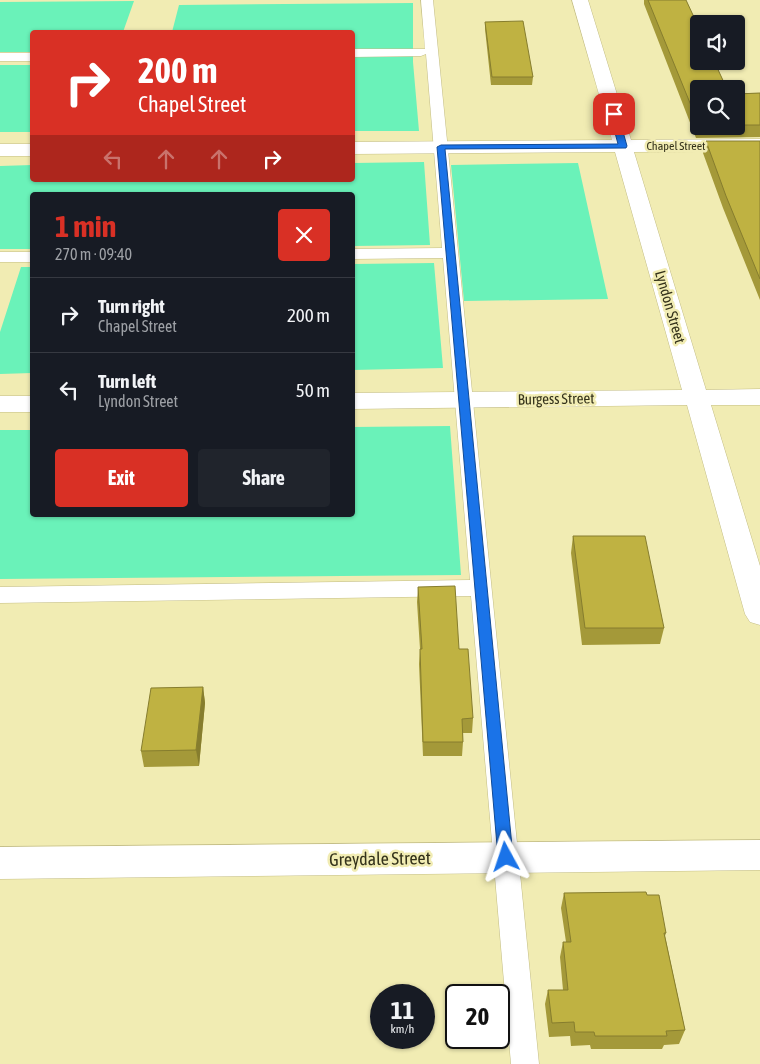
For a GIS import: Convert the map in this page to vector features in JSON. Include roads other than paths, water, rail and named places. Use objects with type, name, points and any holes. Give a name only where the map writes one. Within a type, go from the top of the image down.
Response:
[{"type":"street","name":"Lyndon Street","points":[[580,0],[760,614]]},
{"type":"street","name":"Chapel Street","points":[[355,148],[760,146]]},
{"type":"street","points":[[0,150],[30,150]]},
{"type":"street","name":"Burgess Street","points":[[355,401],[760,397]]},
{"type":"street","points":[[0,404],[30,404]]},
{"type":"street","name":"Greydale Street","points":[[0,863],[760,855]]},
{"type":"lane","points":[[427,0],[525,1064]]},
{"type":"lane","points":[[355,53],[421,52]]},
{"type":"lane","points":[[0,57],[30,57]]},
{"type":"lane","points":[[355,254],[450,252]]},
{"type":"lane","points":[[0,257],[30,257]]},
{"type":"lane","points":[[0,595],[481,588]]}]
